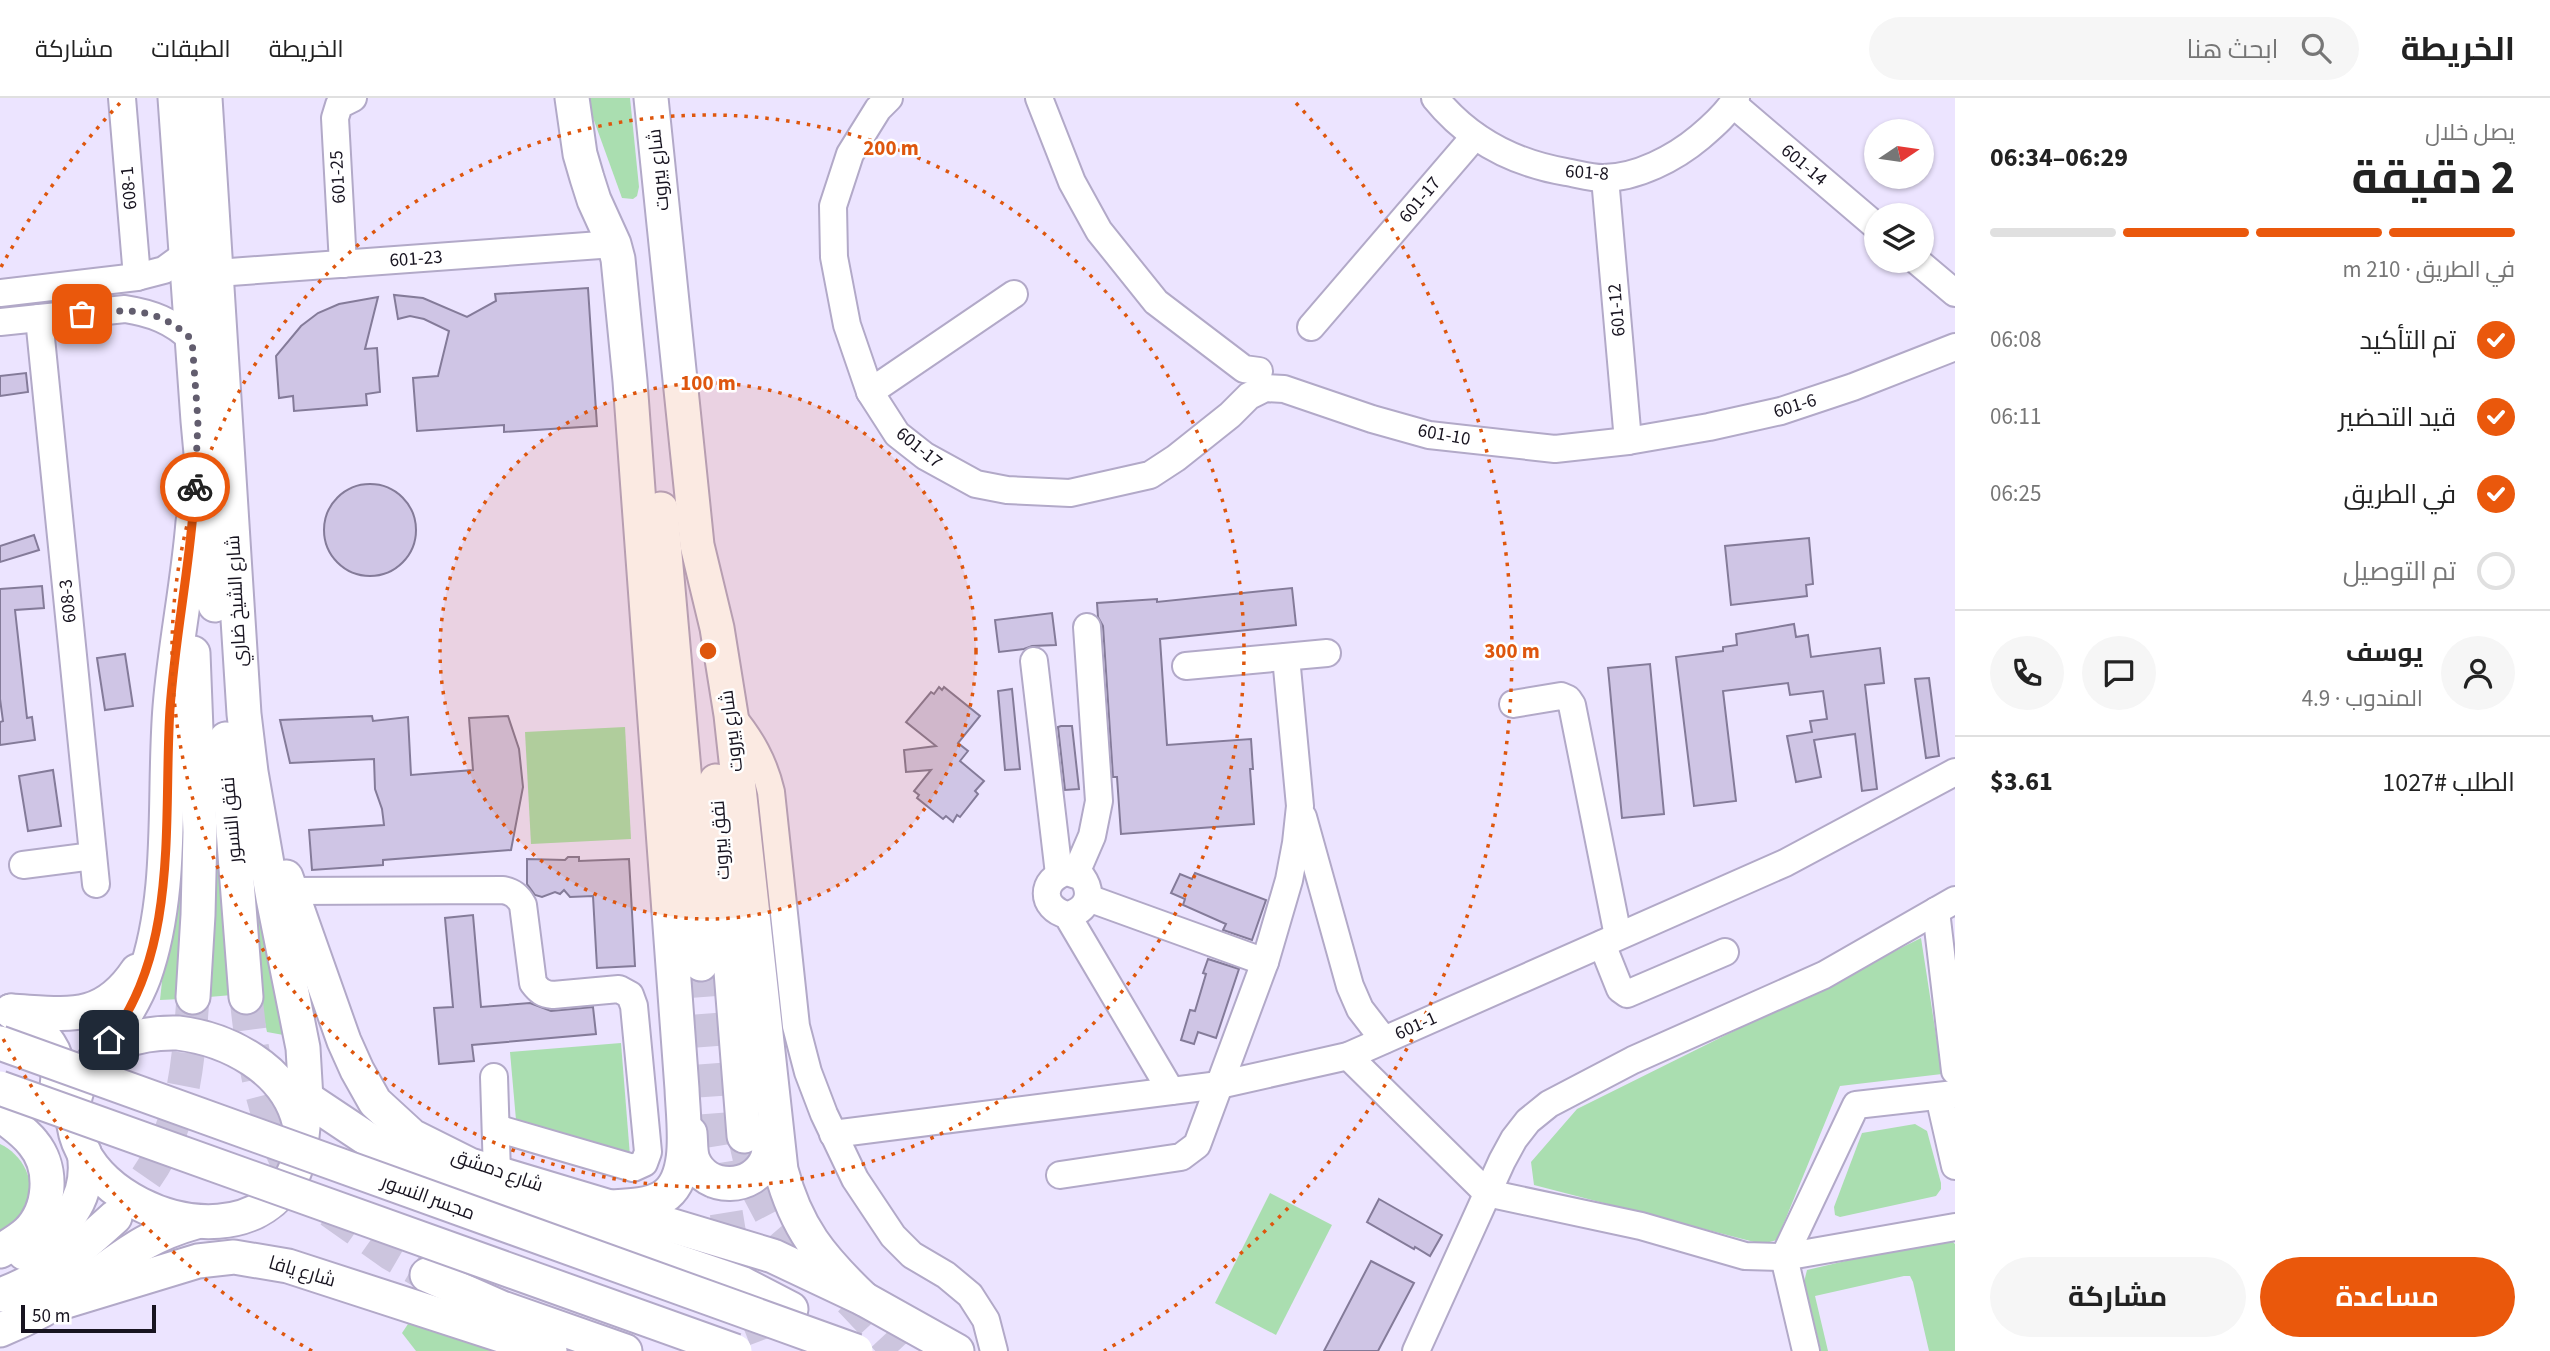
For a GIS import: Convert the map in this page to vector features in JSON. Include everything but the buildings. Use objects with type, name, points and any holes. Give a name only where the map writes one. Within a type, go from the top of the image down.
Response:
[{"type":"main road","name":"شارع الشيخ ضاري","points":[[175,98],[198,421],[218,643]]},
{"type":"main road","name":"شارع الشيخ ضاري","points":[[205,98],[240,661],[251,772],[306,1071],[300,1154]]},
{"type":"main road","points":[[572,98],[580,154],[594,200],[614,244],[619,271],[630,381],[682,1089],[684,1155],[674,1188],[661,1198],[645,1203],[610,1207]]},
{"type":"main road","name":"شارع بيروت","points":[[651,98],[697,545],[717,628],[731,715],[772,1103],[782,1170],[798,1221],[812,1244],[829,1265],[864,1298]]},
{"type":"main road","points":[[614,244],[667,238]]},
{"type":"main road","name":"نفق بيروت","points":[[630,381],[643,418],[656,471],[664,525],[701,964]]},
{"type":"main road","name":"شارع الشيخ ضاري","points":[[112,1047],[144,977],[157,926],[167,829],[170,709],[179,622],[190,554],[198,421]]},
{"type":"main road","name":"نفق بيروت","points":[[697,545],[744,1136]]},
{"type":"main road","points":[[190,554],[200,832],[193,997]]},
{"type":"main road","name":"نفق النسور","points":[[218,643],[246,997]]},
{"type":"main road","name":"شارع دمشق","points":[[251,772],[344,1041],[375,1102],[412,1136],[480,1181],[610,1207],[773,1256],[864,1298],[957,1351]]},
{"type":"main road","points":[[6,1009],[67,1013],[99,1008],[115,997],[130,981],[152,949]]},
{"type":"main road","points":[[6,1009],[112,1047],[164,1032],[198,1036],[232,1047],[387,1152],[480,1181],[741,1283],[791,1309]]},
{"type":"main road","points":[[0,1111],[26,1111],[39,1108],[51,1100],[57,1088],[60,1071],[56,1054],[47,1039],[6,1009]]},
{"type":"main road","points":[[296,1010],[320,1086],[331,1107],[365,1138],[394,1151],[421,1157]]},
{"type":"main road","name":"مجسر النسور","points":[[0,1043],[856,1351]]},
{"type":"main road","points":[[0,1264],[26,1252],[62,1225],[79,1200],[93,1167],[75,1126],[75,1100],[78,1087],[112,1047]]},
{"type":"main road","points":[[242,1217],[262,1208],[283,1190],[291,1180],[300,1154],[300,1128],[295,1110],[276,1080],[256,1062]]},
{"type":"main road","name":"مجسر النسور","points":[[0,1088],[735,1351]]},
{"type":"main road","points":[[682,1089],[693,1160],[700,1171],[711,1180],[724,1184],[738,1184],[751,1179],[761,1170],[768,1158],[772,1103]]},
{"type":"main road","points":[[375,1102],[391,1126],[436,1170],[480,1181]]},
{"type":"main road","points":[[0,1111],[44,1126],[61,1136],[131,1200],[156,1213],[197,1222],[272,1211],[350,1219],[701,1351]]},
{"type":"main road","points":[[0,1111],[33,1143],[46,1166],[48,1189],[42,1212],[29,1232],[0,1251]]},
{"type":"main road","points":[[0,1295],[23,1286],[64,1262],[115,1217]]},
{"type":"main road","points":[[0,1330],[50,1306],[139,1244],[197,1222]]},
{"type":"main road","name":"شارع يافا","points":[[50,1306],[198,1261],[234,1257],[288,1266],[550,1351]]},
{"type":"main road","points":[[427,1275],[502,1308],[625,1351]]},
{"type":"main road","points":[[645,1318],[701,1351]]},
{"type":"street","name":"608-1","points":[[122,98],[137,277]]},
{"type":"street","name":"601-25","points":[[343,264],[335,118],[339,105],[353,98]]},
{"type":"street","name":"601-17","points":[[889,98],[878,108],[850,154],[833,206],[834,257],[847,325],[870,392],[897,434],[925,456],[976,484],[1007,490],[1070,493],[1150,475],[1230,415],[1262,380]]},
{"type":"street","name":"601-10","points":[[1039,98],[1072,182],[1098,231],[1156,302],[1262,380],[1373,419],[1429,435],[1555,449],[1628,441]]},
{"type":"street","name":"601-8","points":[[1435,98],[1451,117],[1504,154],[1536,167],[1605,178],[1632,173],[1671,157],[1710,129],[1735,101]]},
{"type":"street","name":"601-14","points":[[1735,101],[1864,215]]},
{"type":"street","name":"601-17","points":[[1311,327],[1475,136]]},
{"type":"street","name":"601-12","points":[[1605,178],[1628,441]]},
{"type":"street","name":"601-23","points":[[217,274],[614,244]]},
{"type":"street","points":[[0,293],[137,277],[164,270],[186,254]]},
{"type":"street","points":[[1931,273],[1955,293]]},
{"type":"street","points":[[870,392],[1014,293]]},
{"type":"street","points":[[0,322],[125,309],[169,322],[192,340]]},
{"type":"street","name":"608-3","points":[[39,318],[96,884]]},
{"type":"street","name":"601-6","points":[[1628,441],[1709,428],[1781,411],[1853,387],[1955,347]]},
{"type":"street","points":[[1087,627],[1099,801],[1092,836],[1067,874],[1048,886],[1048,901],[1052,908],[1067,915],[1171,1091]]},
{"type":"street","points":[[1186,666],[1327,653]]},
{"type":"street","points":[[1286,657],[1300,806],[1350,986],[1360,1009],[1384,1040]]},
{"type":"street","points":[[1034,662],[1067,874]]},
{"type":"street","points":[[1513,704],[1561,696],[1568,699],[1572,705],[1620,989],[1627,994],[1725,952]]},
{"type":"street","points":[[731,715],[754,744],[768,776],[796,1026],[812,1083],[833,1134],[855,1179],[893,1236],[912,1255],[946,1275],[970,1294],[986,1320],[994,1351]]},
{"type":"street","name":"601-1","points":[[833,1134],[1219,1085],[1348,1056],[1785,863],[1955,772]]},
{"type":"street","points":[[1060,1175],[1181,1157],[1197,1144],[1265,962],[1289,880],[1300,806]]},
{"type":"street","points":[[23,865],[93,856]]},
{"type":"street","points":[[1067,874],[1087,883],[1088,898],[1081,910],[1067,915]]},
{"type":"street","points":[[291,891],[511,892],[519,897],[523,905],[533,983],[538,990],[553,995],[619,989],[629,995],[634,1006],[648,1152],[644,1163],[633,1168],[496,1128]]},
{"type":"street","points":[[1088,898],[1265,962]]},
{"type":"street","points":[[1416,1351],[1487,1193],[1514,1139],[1528,1121],[1549,1104],[1633,1060],[1824,975],[1945,905],[1955,1071]]},
{"type":"street","points":[[1348,1056],[1487,1193],[1665,1244],[1784,1258],[1955,1227]]},
{"type":"street","points":[[480,1181],[496,1128],[494,1077]]},
{"type":"street","points":[[1806,1351],[1784,1258],[1856,1105],[1947,1095],[1955,1166]]},
{"type":"green space","points":[[590,98],[630,98],[639,187],[637,196],[633,199],[622,198],[592,115]]},
{"type":"green space","points":[[240,717],[289,1036],[267,1032],[260,1000]]},
{"type":"green space","points":[[625,727],[631,839],[531,844],[525,732]]},
{"type":"green space","points":[[184,775],[181,999],[160,1000]]},
{"type":"green space","points":[[214,776],[232,995],[209,997]]},
{"type":"green space","points":[[1921,938],[1942,1074],[1840,1086],[1777,1240],[1762,1244],[1534,1185],[1531,1162],[1577,1109]]},
{"type":"green space","points":[[621,1043],[630,1156],[516,1120],[510,1052]]},
{"type":"green space","points":[[1915,1124],[1927,1131],[1941,1183],[1941,1189],[1936,1196],[1840,1217],[1835,1215],[1834,1207],[1862,1133]]},
{"type":"green space","points":[[0,1144],[15,1154],[26,1169],[30,1196],[25,1209],[0,1233]]},
{"type":"green space","points":[[1270,1193],[1332,1225],[1276,1335],[1215,1303]]},
{"type":"green space","points":[[1944,1238],[1955,1244],[1955,1351],[1929,1351],[1913,1282],[1910,1276],[1904,1276],[1815,1296],[1828,1351],[1821,1351],[1804,1282],[1807,1270]]},
{"type":"green space","points":[[410,1321],[499,1351],[416,1351],[402,1333]]},
{"type":"tunnel","points":[[701,964],[714,1137],[729,1230],[737,1265],[770,1351]]},
{"type":"tunnel","points":[[115,1217],[155,1163],[176,1117],[188,1058],[193,997]]},
{"type":"tunnel","points":[[246,997],[259,1082],[270,1123],[287,1163]]},
{"type":"tunnel","points":[[744,1136],[756,1187],[777,1227],[801,1255],[851,1301],[898,1351]]},
{"type":"tunnel","points":[[330,1211],[391,1254],[427,1275]]},
{"type":"way so far","points":[[82,314],[125,309],[140,312],[169,322],[192,340],[198,421],[195,487]]},
{"type":"route","points":[[109,1040],[130,1007],[144,977],[157,926],[167,829],[170,709],[179,622],[190,554],[195,487]]}]
